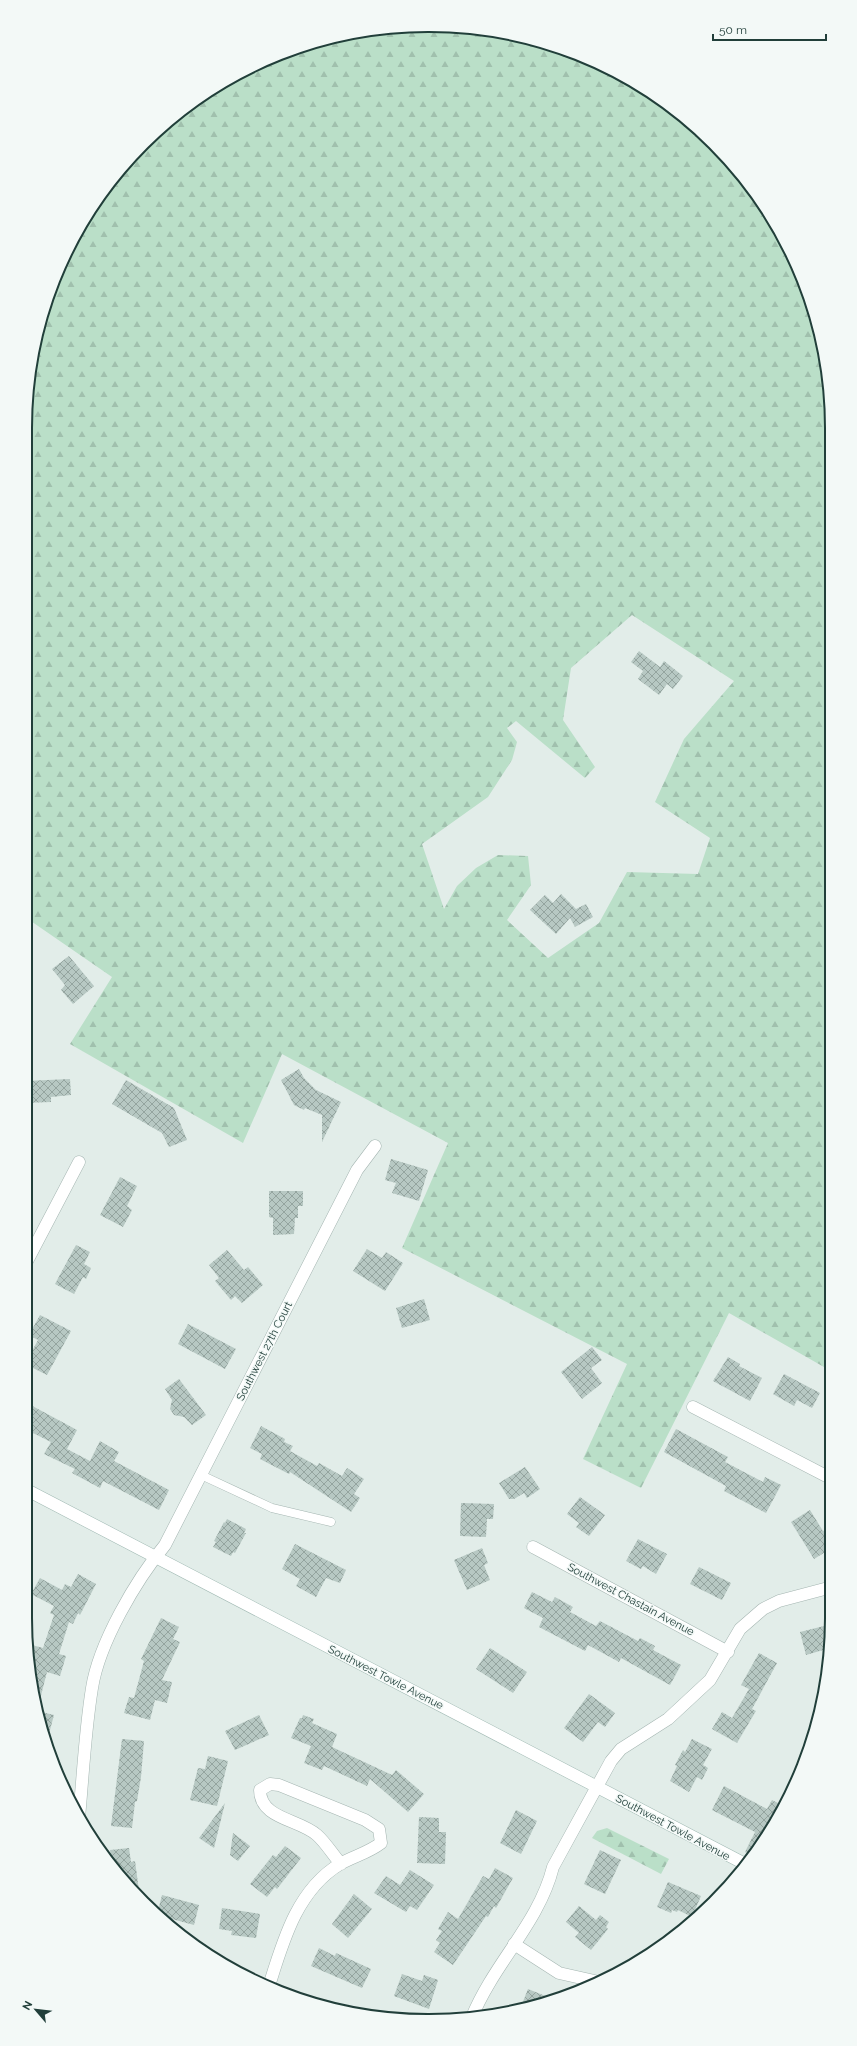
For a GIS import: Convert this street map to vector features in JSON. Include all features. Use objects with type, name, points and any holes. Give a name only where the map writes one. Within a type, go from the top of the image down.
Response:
[{"type":"street","name":"Southwest 27th Court","points":[[80,1807],[92,1687],[101,1656],[114,1626],[154,1558],[164,1545],[357,1170],[375,1146]]},
{"type":"street","points":[[32,1252],[79,1162]]},
{"type":"street","points":[[693,1407],[825,1475]]},
{"type":"street","name":"Southwest Towle Avenue","points":[[32,1494],[741,1862]]},
{"type":"street","name":"Southwest Chastain Avenue","points":[[534,1547],[728,1652]]},
{"type":"street","points":[[475,2011],[488,1982],[530,1921],[548,1885],[553,1867],[610,1761],[621,1749],[668,1719],[710,1680],[728,1652],[740,1629],[763,1609],[779,1601],[825,1589]]},
{"type":"street","points":[[271,1981],[288,1929],[295,1914],[315,1886],[341,1864],[370,1852],[381,1843],[379,1829],[365,1820],[279,1785],[270,1784],[260,1790],[260,1799],[266,1809],[316,1834],[341,1864]]},
{"type":"street","points":[[514,1944],[559,1973],[589,1980]]},
{"type":"lane","points":[[200,1475],[272,1508],[331,1522]]},
{"type":"green space","points":[[428,32],[480,35],[556,53],[580,62],[627,85],[670,114],[690,130],[727,167],[758,208],[772,230],[795,277],[811,326],[822,377],[825,428],[825,1368],[729,1313],[641,1488],[583,1459],[627,1364],[402,1248],[448,1143],[282,1054],[243,1143],[70,1044],[112,977],[32,922],[33,403],[35,377],[40,351],[53,301],[62,277],[85,230],[114,187],[130,167],[167,130],[187,114],[230,85],[253,73],[301,53],[326,46],[377,35],[403,33]],"holes":[[[632,615],[734,681],[684,739],[655,802],[710,838],[698,874],[627,872],[599,923],[548,958],[507,920],[531,885],[528,856],[498,855],[476,868],[457,886],[444,909],[422,844],[488,797],[512,760],[517,742],[507,728],[516,721],[585,778],[595,767],[563,720],[571,668]]]},
{"type":"green space","points":[[607,1828],[669,1859],[661,1874],[592,1838],[597,1831]]},
{"type":"building","points":[[639,651],[660,667],[664,661],[683,676],[673,689],[667,684],[659,695],[638,679],[643,671],[631,662]]},
{"type":"building","points":[[561,894],[576,909],[586,904],[593,917],[575,927],[570,918],[556,934],[530,910],[545,895],[553,903]]},
{"type":"building","points":[[69,956],[94,986],[73,1004],[61,990],[65,985],[52,969]]},
{"type":"building","points":[[299,1069],[304,1078],[316,1090],[341,1102],[322,1142],[322,1115],[305,1108],[304,1110],[294,1105],[281,1080]]},
{"type":"building","points":[[70,1079],[71,1095],[51,1097],[51,1102],[32,1103],[32,1081]]},
{"type":"building","points":[[126,1080],[174,1108],[187,1140],[169,1147],[162,1133],[112,1104]]},
{"type":"building","points":[[391,1159],[428,1170],[419,1201],[392,1193],[396,1183],[385,1180]]},
{"type":"building","points":[[120,1177],[137,1186],[127,1206],[132,1210],[123,1227],[100,1215]]},
{"type":"building","points":[[269,1191],[303,1191],[303,1206],[298,1206],[298,1218],[295,1218],[294,1234],[273,1235],[273,1218],[269,1217]]},
{"type":"building","points":[[76,1245],[90,1252],[84,1264],[91,1268],[86,1279],[83,1277],[74,1294],[55,1284]]},
{"type":"building","points":[[367,1249],[382,1258],[386,1252],[403,1263],[385,1291],[353,1271]]},
{"type":"building","points":[[227,1250],[244,1270],[248,1267],[263,1285],[242,1303],[235,1296],[231,1300],[215,1281],[219,1278],[209,1265]]},
{"type":"building","points":[[424,1299],[430,1320],[402,1328],[396,1308]]},
{"type":"building","points":[[40,1315],[71,1331],[47,1375],[32,1368],[32,1351],[38,1340],[32,1337],[32,1330]]},
{"type":"building","points":[[188,1324],[236,1349],[225,1369],[178,1344]]},
{"type":"building","points":[[592,1347],[602,1360],[591,1368],[602,1383],[582,1399],[561,1372]]},
{"type":"building","points":[[728,1357],[740,1364],[739,1366],[762,1378],[750,1401],[713,1381]]},
{"type":"building","points":[[784,1374],[820,1393],[812,1408],[797,1400],[794,1406],[773,1394]]},
{"type":"building","points":[[179,1379],[206,1415],[192,1425],[184,1417],[174,1415],[170,1409],[172,1400],[165,1389]]},
{"type":"building","points":[[32,1406],[77,1430],[67,1449],[90,1461],[100,1441],[119,1452],[114,1461],[169,1490],[159,1510],[103,1481],[100,1488],[72,1473],[75,1469],[44,1454],[51,1442],[32,1432]]},
{"type":"building","points":[[261,1426],[285,1439],[284,1442],[293,1446],[290,1451],[317,1466],[319,1463],[342,1476],[347,1468],[364,1479],[354,1494],[360,1498],[351,1512],[290,1472],[289,1474],[260,1459],[262,1454],[250,1448]]},
{"type":"building","points":[[676,1429],[728,1457],[725,1462],[763,1482],[765,1477],[781,1485],[766,1513],[724,1491],[726,1486],[664,1452]]},
{"type":"building","points":[[525,1467],[540,1489],[527,1498],[524,1493],[514,1499],[509,1499],[499,1483]]},
{"type":"building","points":[[580,1497],[605,1515],[589,1536],[576,1527],[579,1523],[567,1514]]},
{"type":"building","points":[[461,1503],[494,1504],[493,1519],[487,1519],[486,1537],[460,1536]]},
{"type":"building","points":[[810,1510],[823,1531],[825,1530],[825,1552],[814,1559],[791,1522]]},
{"type":"building","points":[[227,1519],[246,1529],[244,1533],[246,1533],[235,1553],[233,1552],[231,1556],[213,1547],[216,1542],[214,1541]]},
{"type":"building","points":[[638,1539],[667,1554],[656,1574],[643,1566],[641,1569],[626,1561]]},
{"type":"building","points":[[295,1544],[346,1570],[340,1583],[326,1578],[316,1597],[296,1586],[300,1579],[282,1569]]},
{"type":"building","points":[[482,1548],[488,1563],[484,1565],[490,1580],[467,1590],[454,1560]]},
{"type":"building","points":[[699,1567],[731,1583],[722,1600],[690,1584]]},
{"type":"building","points":[[78,1574],[96,1584],[80,1615],[78,1613],[73,1624],[69,1622],[59,1654],[66,1656],[60,1676],[47,1672],[41,1697],[35,1669],[33,1645],[43,1648],[54,1615],[50,1613],[54,1606],[32,1595],[32,1592],[40,1578],[62,1590],[65,1584],[71,1587]]},
{"type":"building","points":[[532,1592],[552,1602],[555,1597],[573,1607],[570,1612],[596,1626],[600,1621],[638,1641],[640,1638],[655,1646],[653,1650],[681,1665],[670,1685],[621,1658],[619,1662],[588,1645],[585,1651],[539,1627],[543,1618],[524,1608]]},
{"type":"building","points":[[161,1618],[179,1627],[173,1639],[180,1642],[162,1680],[172,1682],[167,1703],[155,1700],[150,1720],[124,1713],[129,1697],[134,1698],[144,1661],[141,1659]]},
{"type":"building","points":[[825,1626],[823,1650],[806,1655],[800,1632]]},
{"type":"building","points":[[490,1648],[527,1672],[513,1693],[476,1669]]},
{"type":"building","points":[[759,1653],[777,1663],[752,1709],[756,1711],[737,1743],[712,1729],[722,1712],[732,1718],[749,1689],[741,1685]]},
{"type":"building","points":[[589,1694],[615,1713],[605,1727],[598,1722],[583,1742],[564,1728]]},
{"type":"building","points":[[44,1713],[54,1715],[49,1732]]},
{"type":"building","points":[[259,1715],[269,1735],[235,1750],[225,1731]]},
{"type":"building","points":[[303,1715],[314,1719],[312,1723],[337,1734],[332,1747],[392,1775],[396,1770],[424,1794],[408,1812],[370,1779],[367,1786],[324,1766],[322,1770],[304,1763],[311,1746],[291,1738],[300,1718],[302,1718]]},
{"type":"building","points":[[122,1739],[144,1741],[141,1777],[137,1801],[135,1802],[132,1828],[111,1826]]},
{"type":"building","points":[[692,1739],[712,1749],[703,1765],[708,1768],[702,1780],[697,1777],[689,1792],[670,1781],[677,1766],[675,1765],[683,1750],[685,1752]]},
{"type":"building","points":[[208,1756],[228,1761],[217,1806],[190,1800],[198,1768],[205,1769]]},
{"type":"building","points":[[724,1786],[767,1809],[772,1800],[779,1803],[747,1853],[745,1852],[755,1832],[712,1810]]},
{"type":"building","points":[[225,1803],[214,1848],[199,1838]]},
{"type":"building","points":[[516,1810],[537,1821],[521,1854],[500,1843]]},
{"type":"building","points":[[419,1817],[439,1818],[439,1832],[446,1832],[445,1864],[417,1863]]},
{"type":"building","points":[[233,1833],[250,1846],[238,1861],[230,1855]]},
{"type":"building","points":[[285,1846],[301,1858],[277,1889],[275,1887],[267,1897],[250,1884],[273,1855],[276,1857]]},
{"type":"building","points":[[129,1848],[131,1862],[135,1861],[139,1888],[114,1859],[110,1850]]},
{"type":"building","points":[[600,1850],[621,1860],[605,1894],[584,1884]]},
{"type":"building","points":[[495,1868],[513,1878],[496,1908],[494,1906],[488,1917],[486,1916],[453,1965],[434,1952],[440,1943],[436,1940],[442,1931],[438,1929],[448,1912],[458,1919],[483,1876],[489,1879]]},
{"type":"building","points":[[410,1870],[434,1885],[417,1910],[410,1906],[406,1912],[374,1893],[386,1876],[400,1885]]},
{"type":"building","points":[[668,1882],[701,1896],[694,1912],[690,1916],[678,1910],[677,1912],[672,1910],[671,1913],[657,1907]]},
{"type":"building","points":[[354,1894],[372,1909],[348,1938],[332,1924]]},
{"type":"building","points":[[162,1895],[199,1905],[194,1925],[170,1919],[159,1908]]},
{"type":"building","points":[[579,1906],[596,1920],[600,1915],[609,1922],[606,1927],[608,1929],[591,1950],[575,1937],[579,1933],[566,1922]]},
{"type":"building","points":[[222,1908],[260,1914],[256,1938],[231,1935],[232,1931],[219,1929]]},
{"type":"building","points":[[319,1948],[335,1956],[336,1953],[371,1969],[362,1988],[311,1966]]},
{"type":"building","points":[[402,1974],[422,1981],[424,1975],[438,1980],[429,2009],[394,1996]]},
{"type":"building","points":[[528,1989],[545,1996],[531,2000],[523,2002]]}]
